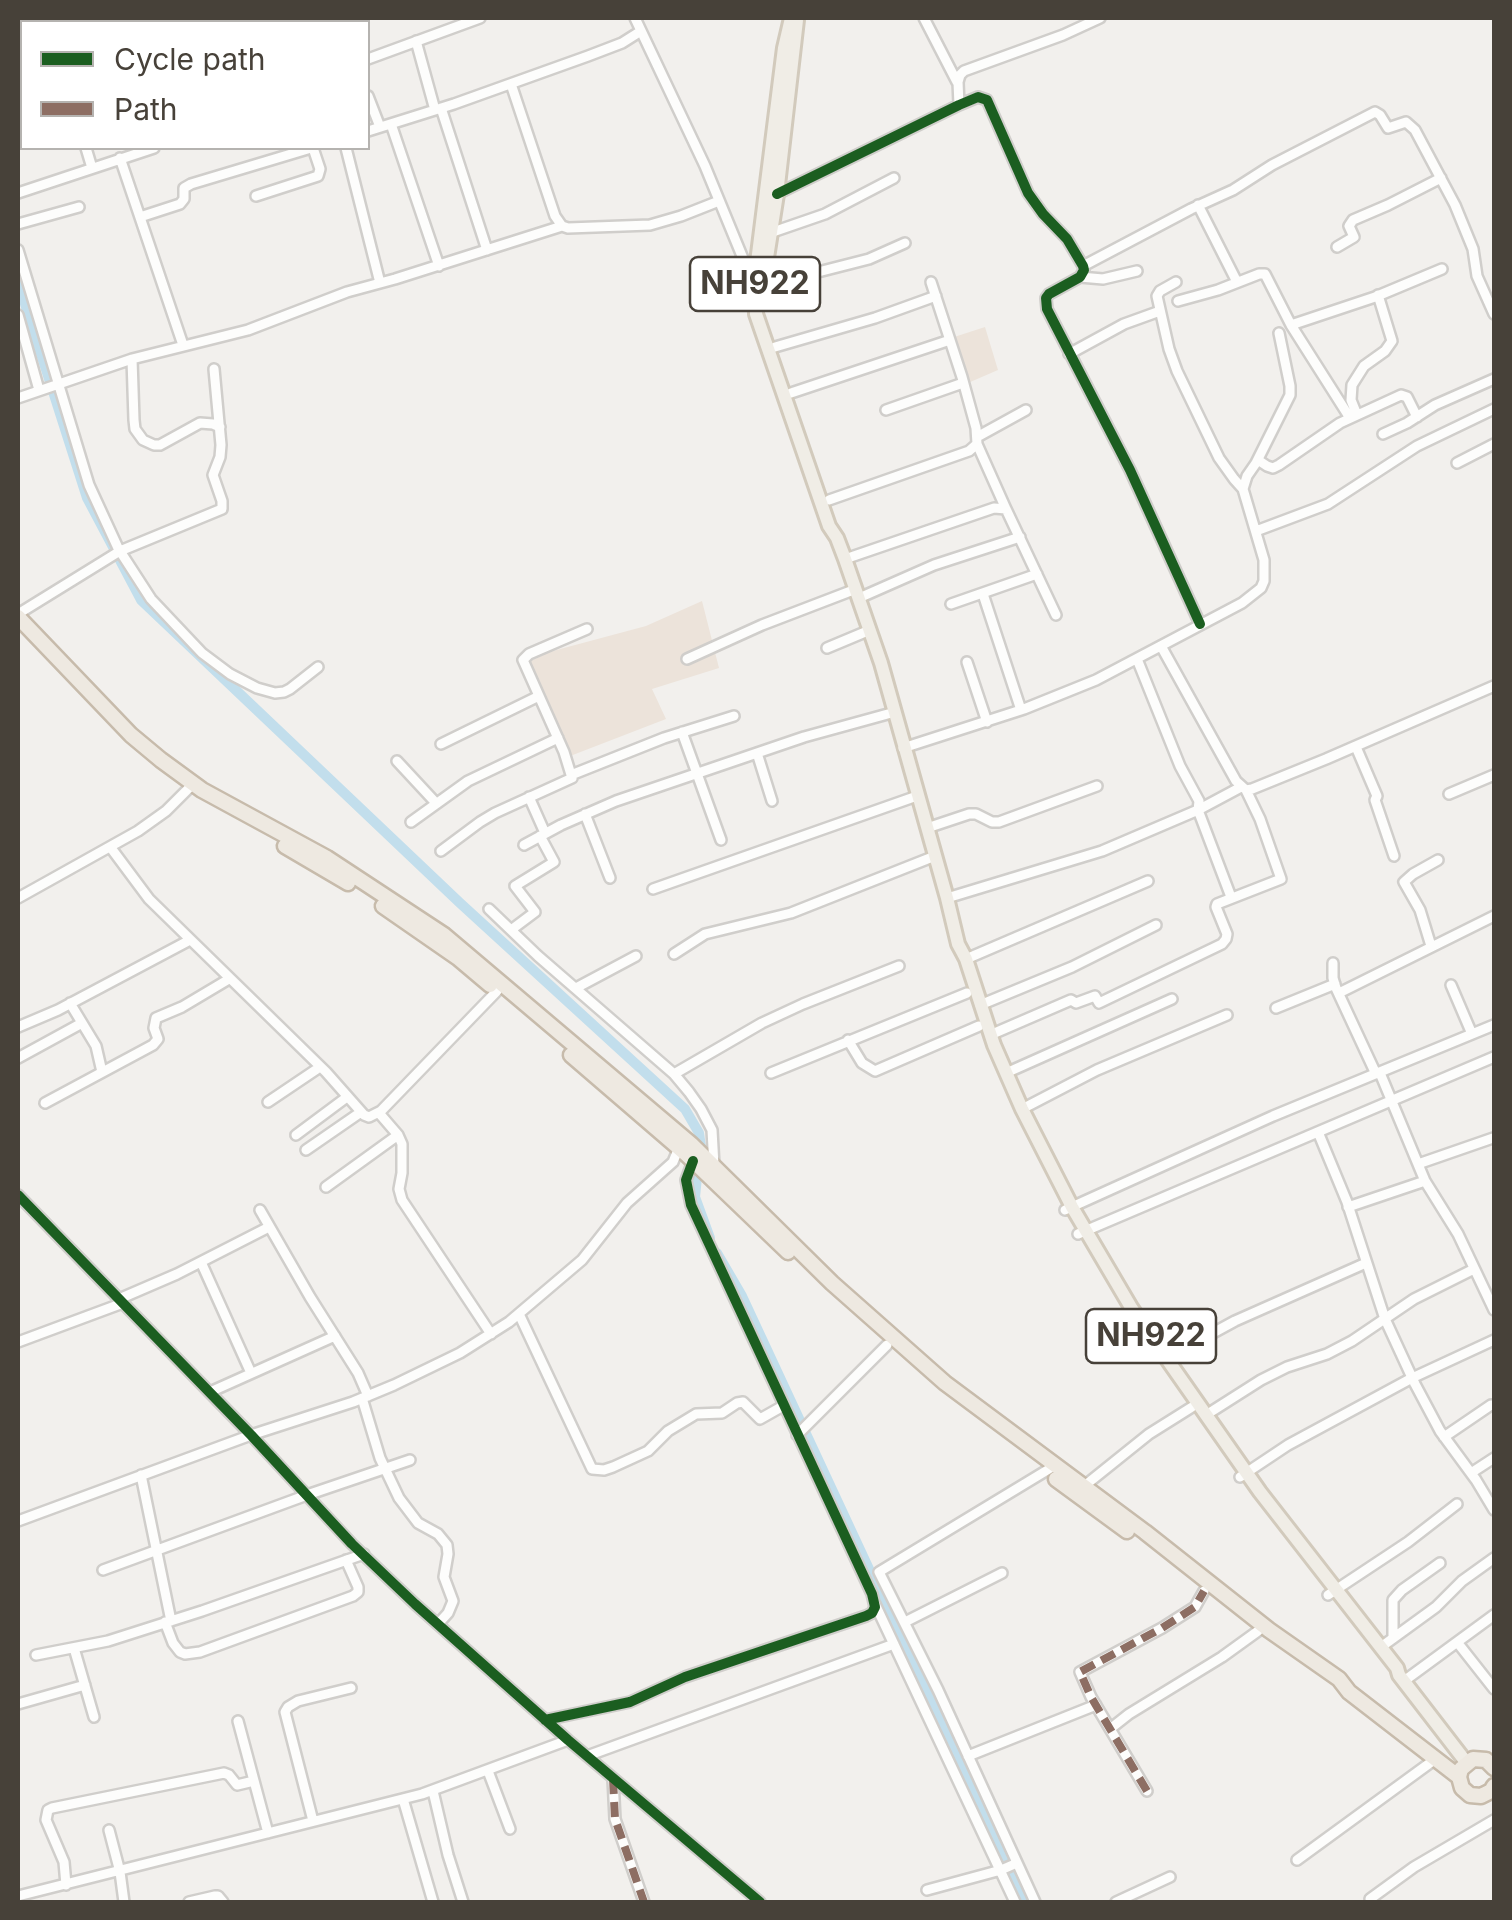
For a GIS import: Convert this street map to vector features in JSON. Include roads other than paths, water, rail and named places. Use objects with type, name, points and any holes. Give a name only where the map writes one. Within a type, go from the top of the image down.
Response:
[{"type":"highway","points":[[18,615],[131,734],[189,787],[326,858],[444,934],[681,1143],[693,1161],[887,1345],[1258,1632],[1340,1692],[1349,1692]]},
{"type":"highway","points":[[18,631],[124,739],[189,787],[410,923],[714,1166],[917,1365]]},
{"type":"highway","points":[[1049,1469],[1083,1487],[1144,1532],[1338,1679],[1349,1692],[1459,1777]]},
{"type":"highway","points":[[1493,1765],[1478,1758],[1466,1762],[1459,1777],[1462,1788],[1470,1794],[1481,1796],[1494,1786]]},
{"type":"main road","points":[[793,18],[777,194],[759,278],[764,314],[829,500],[837,538]]},
{"type":"main road","name":"NH922","points":[[793,18],[782,66],[754,304],[870,630],[958,944]]},
{"type":"main road","points":[[958,944],[980,1005],[986,1048],[1015,1112],[1126,1313],[1331,1593],[1402,1678]]},
{"type":"main road","points":[[958,944],[957,960],[967,992],[1068,1208]]},
{"type":"main road","name":"NH922","points":[[1082,1232],[1244,1475]]},
{"type":"main road","points":[[1331,1593],[1398,1668],[1466,1762]]},
{"type":"street","points":[[370,58],[480,18]]},
{"type":"street","points":[[636,18],[689,129],[745,267],[759,278],[802,275],[846,266],[905,243]]},
{"type":"street","points":[[924,18],[958,82]]},
{"type":"street","points":[[959,105],[958,82],[964,72],[1100,18]]},
{"type":"street","points":[[370,130],[622,43],[641,30]]},
{"type":"street","points":[[416,40],[487,250]]},
{"type":"street","points":[[511,84],[555,216],[562,226]]},
{"type":"street","points":[[777,194],[978,97],[986,100],[1028,192],[1067,239],[1082,272],[1103,278],[1137,271]]},
{"type":"street","points":[[370,100],[385,126],[439,266]]},
{"type":"street","points":[[1200,624],[1046,298],[1082,272],[1198,206],[1375,112],[1388,128],[1406,122],[1412,126],[1442,178],[1469,239],[1474,269],[1494,314]]},
{"type":"street","points":[[87,150],[92,168]]},
{"type":"street","points":[[18,193],[147,150]]},
{"type":"street","points":[[140,217],[180,204],[184,188],[191,184],[305,150]]},
{"type":"street","points":[[256,196],[318,176],[320,169],[313,150]]},
{"type":"street","points":[[347,150],[380,283]]},
{"type":"street","points":[[120,158],[183,346]]},
{"type":"street","points":[[770,233],[825,214],[894,178]]},
{"type":"street","points":[[1337,247],[1354,238],[1349,226],[1352,220],[1442,178]]},
{"type":"street","points":[[18,398],[132,359],[248,330],[332,298],[562,226],[650,224],[719,201]]},
{"type":"street","points":[[1198,206],[1238,282]]},
{"type":"street","points":[[18,224],[80,207]]},
{"type":"street","points":[[18,250],[90,485],[120,551],[159,609],[202,653],[240,680],[266,692],[290,690],[318,667]]},
{"type":"street","points":[[1291,325],[1442,269]]},
{"type":"street","points":[[1178,301],[1265,274],[1291,325],[1353,416]]},
{"type":"street","points":[[931,282],[964,383],[977,440],[1056,615]]},
{"type":"street","points":[[903,748],[1021,710],[1096,680],[1242,603],[1261,588],[1264,560],[1243,489],[1219,458],[1178,371],[1160,312],[1158,292],[1176,282]]},
{"type":"street","points":[[1353,416],[1352,385],[1364,366],[1392,341],[1378,295]]},
{"type":"street","points":[[775,348],[936,296]]},
{"type":"street","points":[[1070,354],[1124,324],[1160,312]]},
{"type":"street","points":[[18,316],[39,390]]},
{"type":"street","points":[[1243,489],[1290,395],[1278,334]]},
{"type":"street","points":[[791,394],[950,340]]},
{"type":"street","points":[[132,359],[135,429],[143,440],[160,445],[200,423],[220,427]]},
{"type":"street","points":[[18,615],[120,551],[222,509],[213,475],[221,452],[214,369]]},
{"type":"street","points":[[1383,434],[1494,379]]},
{"type":"street","points":[[886,410],[964,383]]},
{"type":"street","points":[[1258,460],[1266,466],[1279,466],[1353,416],[1401,395],[1407,397],[1417,417]]},
{"type":"street","points":[[1256,531],[1328,504],[1417,446],[1494,409]]},
{"type":"street","points":[[829,500],[969,451],[977,440],[1026,410]]},
{"type":"street","points":[[1457,462],[1494,444]]},
{"type":"street","points":[[845,558],[994,508],[1006,509]]},
{"type":"street","points":[[687,659],[762,625],[1020,536]]},
{"type":"street","points":[[951,604],[1037,574]]},
{"type":"street","points":[[983,594],[1021,710]]},
{"type":"street","points":[[571,776],[523,663],[524,658],[587,629]]},
{"type":"street","points":[[827,648],[870,630]]},
{"type":"street","points":[[848,1040],[862,1063],[875,1071],[1071,1000],[1076,1003],[1095,996],[1099,1002],[1217,948],[1227,934],[1216,907],[1221,900],[1281,880],[1260,819],[1162,646]]},
{"type":"street","points":[[1137,659],[1180,766],[1200,802],[1198,810],[1230,897]]},
{"type":"street","points":[[967,662],[986,722]]},
{"type":"street","points":[[947,898],[1102,851],[1243,788],[1262,786],[1494,686]]},
{"type":"street","points":[[441,744],[539,696]]},
{"type":"street","points":[[524,844],[585,814],[804,736],[895,712]]},
{"type":"street","points":[[441,851],[480,822],[571,776],[734,716]]},
{"type":"street","points":[[682,732],[720,840]]},
{"type":"street","points":[[411,822],[477,776],[558,738]]},
{"type":"street","points":[[1356,747],[1377,796],[1375,800],[1394,856]]},
{"type":"street","points":[[757,753],[772,802]]},
{"type":"street","points":[[397,761],[436,803]]},
{"type":"street","points":[[1449,794],[1494,775]]},
{"type":"street","points":[[927,828],[969,814],[999,822],[1097,786]]},
{"type":"street","points":[[18,898],[111,848],[166,811],[189,787]]},
{"type":"street","points":[[653,889],[918,796]]},
{"type":"street","points":[[511,930],[535,912],[515,886],[554,862],[529,797]]},
{"type":"street","points":[[585,814],[610,878]]},
{"type":"street","points":[[111,848],[149,899],[369,1118],[497,991]]},
{"type":"street","points":[[674,954],[705,934],[791,913],[936,856]]},
{"type":"street","points":[[1431,946],[1420,910],[1404,882],[1438,860]]},
{"type":"street","points":[[966,960],[1148,881]]},
{"type":"street","points":[[489,909],[674,1074],[708,1120],[714,1166]]},
{"type":"street","points":[[1276,1008],[1337,989],[1494,916]]},
{"type":"street","points":[[980,1005],[1072,967],[1156,925]]},
{"type":"street","points":[[18,1027],[190,940]]},
{"type":"street","points":[[576,988],[636,956]]},
{"type":"street","points":[[1334,963],[1337,989],[1392,1101],[1425,1181],[1458,1234],[1494,1310]]},
{"type":"street","points":[[674,1074],[762,1023],[899,966]]},
{"type":"street","points":[[44,1103],[157,1042],[156,1018],[229,979]]},
{"type":"street","points":[[1451,985],[1472,1034]]},
{"type":"street","points":[[770,1073],[967,992]]},
{"type":"street","points":[[1006,1073],[1172,999]]},
{"type":"street","points":[[70,1004],[96,1046],[102,1072]]},
{"type":"street","points":[[1022,1110],[1111,1064],[1227,1015]]},
{"type":"street","points":[[18,1058],[82,1023]]},
{"type":"street","points":[[1068,1208],[1273,1116],[1494,1025]]},
{"type":"street","points":[[1082,1232],[1494,1057]]},
{"type":"street","points":[[268,1102],[320,1066]]},
{"type":"street","points":[[296,1134],[348,1097]]},
{"type":"street","points":[[306,1150],[361,1112]]},
{"type":"street","points":[[378,1113],[398,1135],[402,1151],[402,1200],[490,1334]]},
{"type":"street","points":[[1318,1132],[1348,1206],[1385,1318],[1412,1378],[1444,1437],[1494,1510]]},
{"type":"street","points":[[326,1187],[398,1135]]},
{"type":"street","points":[[1418,1164],[1493,1138]]},
{"type":"street","points":[[18,1522],[365,1397],[443,1362],[519,1314],[582,1260],[627,1203],[673,1162],[681,1143]]},
{"type":"street","points":[[693,1161],[686,1180],[691,1205],[1016,1902]]},
{"type":"street","points":[[1348,1206],[1425,1181]]},
{"type":"street","points":[[18,1195],[364,1554],[545,1720],[760,1902]]},
{"type":"street","points":[[260,1210],[358,1373],[384,1469],[399,1498],[413,1518],[438,1534],[447,1545],[444,1577],[454,1601],[438,1624]]},
{"type":"street","points":[[18,1342],[121,1300],[270,1226]]},
{"type":"street","points":[[202,1262],[251,1373]]},
{"type":"street","points":[[1167,1358],[1234,1322],[1366,1263]]},
{"type":"street","points":[[1206,1416],[1261,1380],[1328,1354],[1369,1332],[1414,1299],[1474,1269]]},
{"type":"street","points":[[519,1314],[592,1470],[613,1468],[648,1451],[668,1430],[696,1414],[722,1413],[743,1402],[760,1419],[783,1406]]},
{"type":"street","points":[[210,1392],[335,1336]]},
{"type":"street","points":[[1244,1475],[1288,1444],[1412,1378],[1494,1340]]},
{"type":"street","points":[[800,1432],[887,1345]]},
{"type":"street","points":[[1444,1437],[1491,1406]]},
{"type":"street","points":[[1083,1487],[1138,1442],[1192,1407]]},
{"type":"street","points":[[1471,1473],[1494,1458]]},
{"type":"street","points":[[102,1570],[410,1460]]},
{"type":"street","points":[[865,1579],[1049,1469]]},
{"type":"street","points":[[141,1475],[168,1622],[173,1643],[180,1652],[200,1652],[353,1596],[358,1587],[346,1560]]},
{"type":"street","points":[[1331,1593],[1408,1542],[1456,1504]]},
{"type":"street","points":[[36,1655],[108,1641],[364,1554]]},
{"type":"street","points":[[1381,1647],[1494,1558]]},
{"type":"street","points":[[1394,1638],[1393,1600],[1440,1563]]},
{"type":"street","points":[[880,1572],[1035,1902]]},
{"type":"street","points":[[904,1622],[1002,1573]]},
{"type":"street","points":[[1147,1791],[1080,1672],[1162,1628],[1195,1606],[1204,1591]]},
{"type":"street","points":[[545,1720],[641,1698],[684,1677],[866,1616],[872,1613],[874,1602]]},
{"type":"street","points":[[1402,1678],[1494,1615]]},
{"type":"street","points":[[1110,1729],[1258,1632]]},
{"type":"street","points":[[1458,1642],[1494,1686]]},
{"type":"street","points":[[587,1756],[894,1644]]},
{"type":"street","points":[[74,1648],[94,1717]]},
{"type":"street","points":[[18,1704],[85,1686]]},
{"type":"street","points":[[312,1821],[286,1712],[298,1701],[351,1688]]},
{"type":"street","points":[[968,1756],[1096,1705]]},
{"type":"street","points":[[238,1721],[268,1833]]},
{"type":"street","points":[[18,1896],[432,1791],[568,1740]]},
{"type":"street","points":[[1297,1860],[1434,1760]]},
{"type":"street","points":[[488,1771],[510,1829]]},
{"type":"street","points":[[66,1885],[64,1862],[46,1820],[48,1810],[224,1773],[237,1785],[254,1781]]},
{"type":"street","points":[[613,1779],[615,1818],[644,1902]]},
{"type":"street","points":[[432,1791],[463,1902]]},
{"type":"street","points":[[403,1799],[434,1902]]},
{"type":"street","points":[[1370,1898],[1494,1820]]},
{"type":"street","points":[[109,1830],[124,1902]]},
{"type":"street","points":[[927,1890],[1017,1863]]},
{"type":"street","points":[[1116,1902],[1170,1877]]},
{"type":"street","points":[[188,1902],[215,1896],[224,1902]]},
{"type":"waterway","points":[[18,282],[87,498],[141,600],[460,903],[685,1109],[699,1133],[702,1154]]},
{"type":"waterway","points":[[697,1177],[695,1197],[710,1238]]},
{"type":"waterway","points":[[717,1253],[742,1296],[1024,1902]]}]
